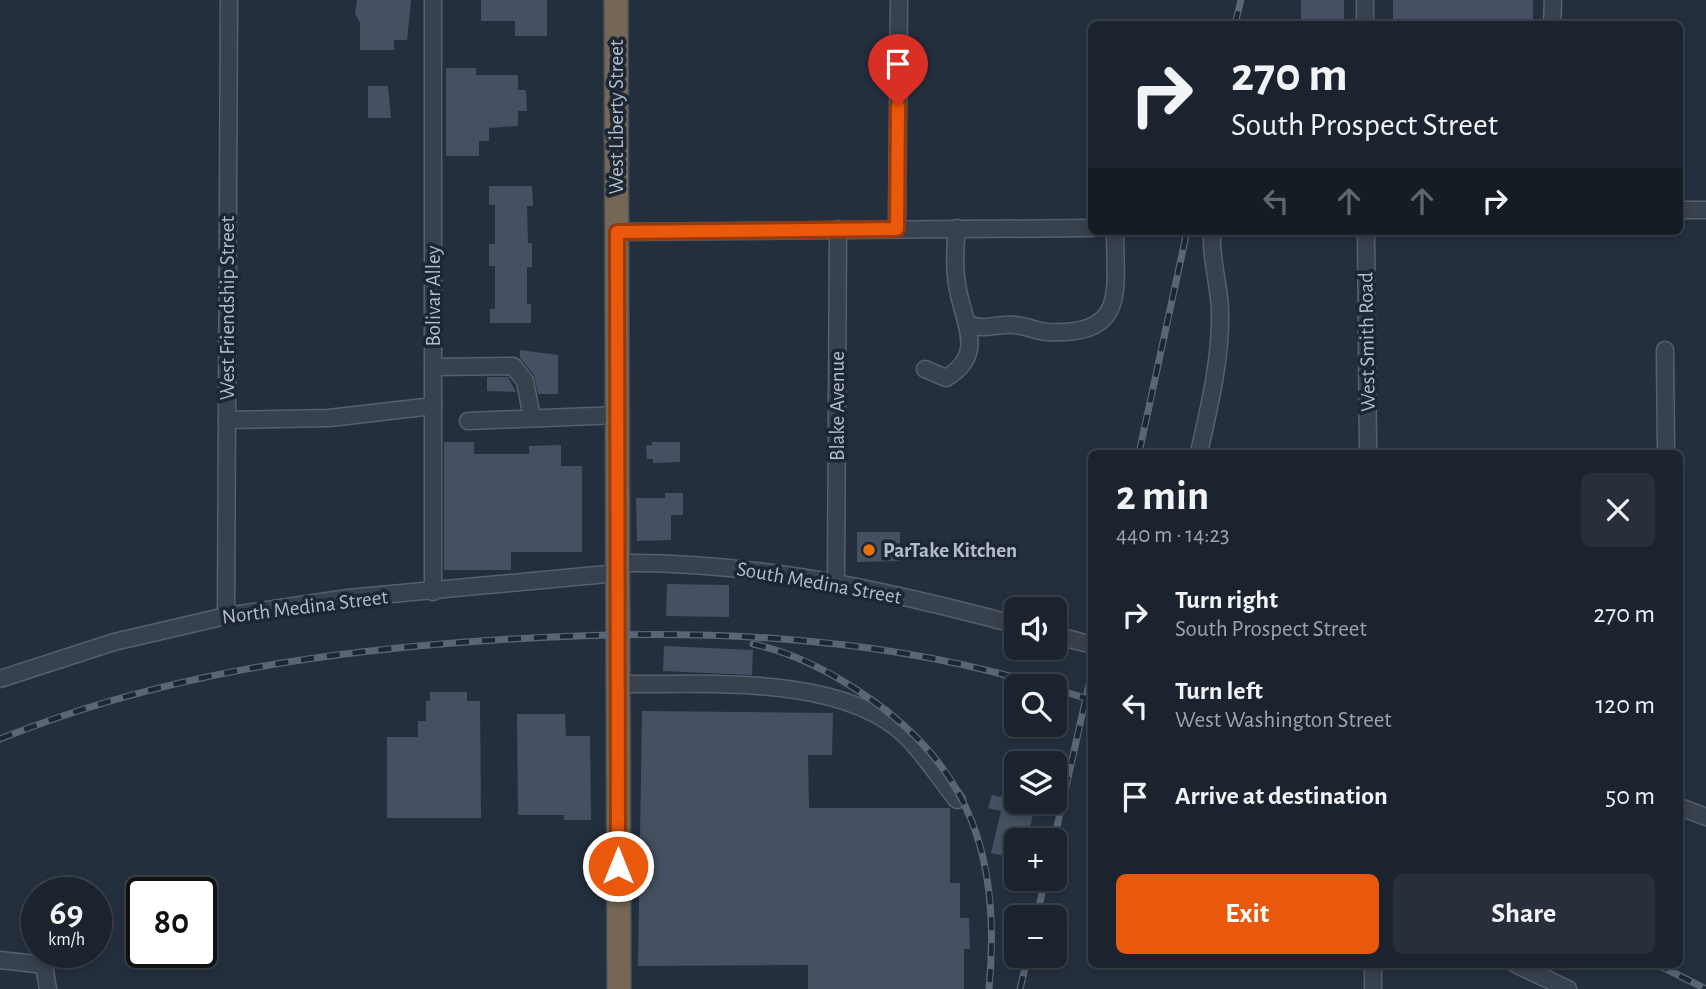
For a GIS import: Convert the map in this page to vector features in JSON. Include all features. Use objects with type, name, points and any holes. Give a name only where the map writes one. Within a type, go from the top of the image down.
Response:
[{"type":"highway","name":"West Liberty Street","points":[[615,0],[619,989]]},
{"type":"street","name":"West Friendship Street","points":[[226,616],[229,0]]},
{"type":"street","name":"Bolivar Alley","points":[[433,0],[433,592]]},
{"type":"street","points":[[897,229],[899,0]]},
{"type":"street","points":[[1366,0],[1366,21]]},
{"type":"street","points":[[1552,21],[1553,0]]},
{"type":"street","points":[[1683,210],[1706,210]]},
{"type":"street","points":[[925,369],[946,379],[964,368],[969,354],[968,324],[957,285],[957,228]]},
{"type":"street","points":[[617,232],[1088,228]]},
{"type":"street","name":"Blake Avenue","points":[[836,583],[838,229]]},
{"type":"street","points":[[968,324],[976,328],[1014,325],[1044,332],[1076,332],[1097,325],[1115,302],[1115,235]]},
{"type":"street","points":[[1200,450],[1216,372],[1221,310],[1211,252],[1212,235]]},
{"type":"street","name":"West Smith Road","points":[[1366,235],[1368,450]]},
{"type":"street","points":[[1665,350],[1666,450]]},
{"type":"street","points":[[433,367],[513,366],[525,381],[532,418]]},
{"type":"street","points":[[227,420],[329,418],[433,406]]},
{"type":"street","points":[[468,421],[618,415]]},
{"type":"street","name":"South Medina Street","points":[[618,568],[683,562],[836,583],[1004,622]]},
{"type":"street","name":"North Medina Street","points":[[0,679],[114,642],[226,616],[336,600],[433,592],[618,568]]},
{"type":"street","points":[[1067,638],[1088,644]]},
{"type":"street","points":[[618,684],[801,688],[833,697],[875,716],[906,735],[957,800]]},
{"type":"street","points":[[1683,808],[1706,817]]},
{"type":"street","points":[[0,960],[44,965],[48,989]]},
{"type":"street","points":[[1373,968],[1373,989]]},
{"type":"street","points":[[1523,968],[1567,989]]},
{"type":"building","points":[[357,0],[411,0],[407,40],[394,40],[394,50],[360,50],[360,22],[355,14]]},
{"type":"building","points":[[481,0],[547,0],[547,36],[515,36],[515,21],[481,21]]},
{"type":"building","points":[[1301,0],[1344,0],[1344,21],[1301,21]]},
{"type":"building","points":[[1393,0],[1533,0],[1533,21],[1393,21]]},
{"type":"building","points":[[446,68],[476,68],[476,75],[518,75],[518,90],[526,90],[527,111],[518,111],[518,126],[489,128],[489,141],[479,141],[479,156],[446,156]]},
{"type":"building","points":[[368,86],[388,86],[391,118],[368,118]]},
{"type":"building","points":[[489,186],[532,186],[533,206],[527,206],[528,243],[532,243],[532,267],[527,267],[527,304],[531,304],[531,323],[490,323],[490,309],[495,309],[495,266],[489,266],[489,244],[495,244],[495,205],[489,205]]},
{"type":"building","points":[[520,350],[558,355],[558,394],[538,394],[534,375],[520,358]]},
{"type":"building","points":[[487,377],[508,377],[516,392],[487,391]]},
{"type":"building","points":[[444,442],[474,442],[474,454],[529,454],[529,446],[561,445],[561,466],[582,466],[582,552],[511,552],[511,570],[444,570]]},
{"type":"building","points":[[652,442],[680,442],[680,462],[653,463],[653,459],[647,459],[646,446],[652,445]]},
{"type":"building","points":[[665,493],[683,493],[683,515],[671,515],[671,540],[637,541],[636,498],[665,498]]},
{"type":"building","points":[[857,532],[900,532],[900,561],[857,562]]},
{"type":"building","points":[[667,584],[729,585],[729,617],[666,616]]},
{"type":"building","points":[[664,646],[753,650],[752,675],[663,671]]},
{"type":"building","points":[[430,692],[467,692],[467,701],[480,701],[481,818],[387,818],[387,737],[418,737],[418,721],[426,721],[426,701],[430,701]]},
{"type":"building","points":[[642,711],[833,713],[832,755],[808,755],[809,808],[950,808],[950,883],[960,883],[960,918],[969,918],[970,949],[964,949],[964,989],[808,989],[808,965],[638,966]]},
{"type":"building","points":[[517,714],[565,714],[566,736],[590,736],[591,820],[564,820],[564,815],[518,815]]},
{"type":"building","points":[[1004,785],[1004,814],[1033,814],[1030,828],[1004,828],[1004,856],[991,853],[1001,811],[988,808],[992,795],[1001,797]]},
{"type":"railway","points":[[1236,21],[1241,0]]},
{"type":"railway","points":[[1140,450],[1186,235]]},
{"type":"railway","points":[[0,739],[60,717],[182,682],[306,659],[495,640],[634,635],[772,638],[910,654],[1004,675]]},
{"type":"railway","points":[[753,644],[783,652],[811,664],[863,694],[900,722],[931,753],[954,786],[972,821],[983,859],[990,900],[992,943],[989,989]]},
{"type":"railway","points":[[1057,828],[1088,689]]},
{"type":"railway","points":[[1067,693],[1088,699]]},
{"type":"railway","points":[[1039,905],[1042,891]]},
{"type":"railway","points":[[1020,989],[1025,968]]},
{"type":"railway","points":[[1664,968],[1706,989]]},
{"type":"place","name":"ParTake Kitchen","points":[[869,550]]},
{"type":"route","points":[[618,866],[617,232],[897,229],[898,106]]}]
